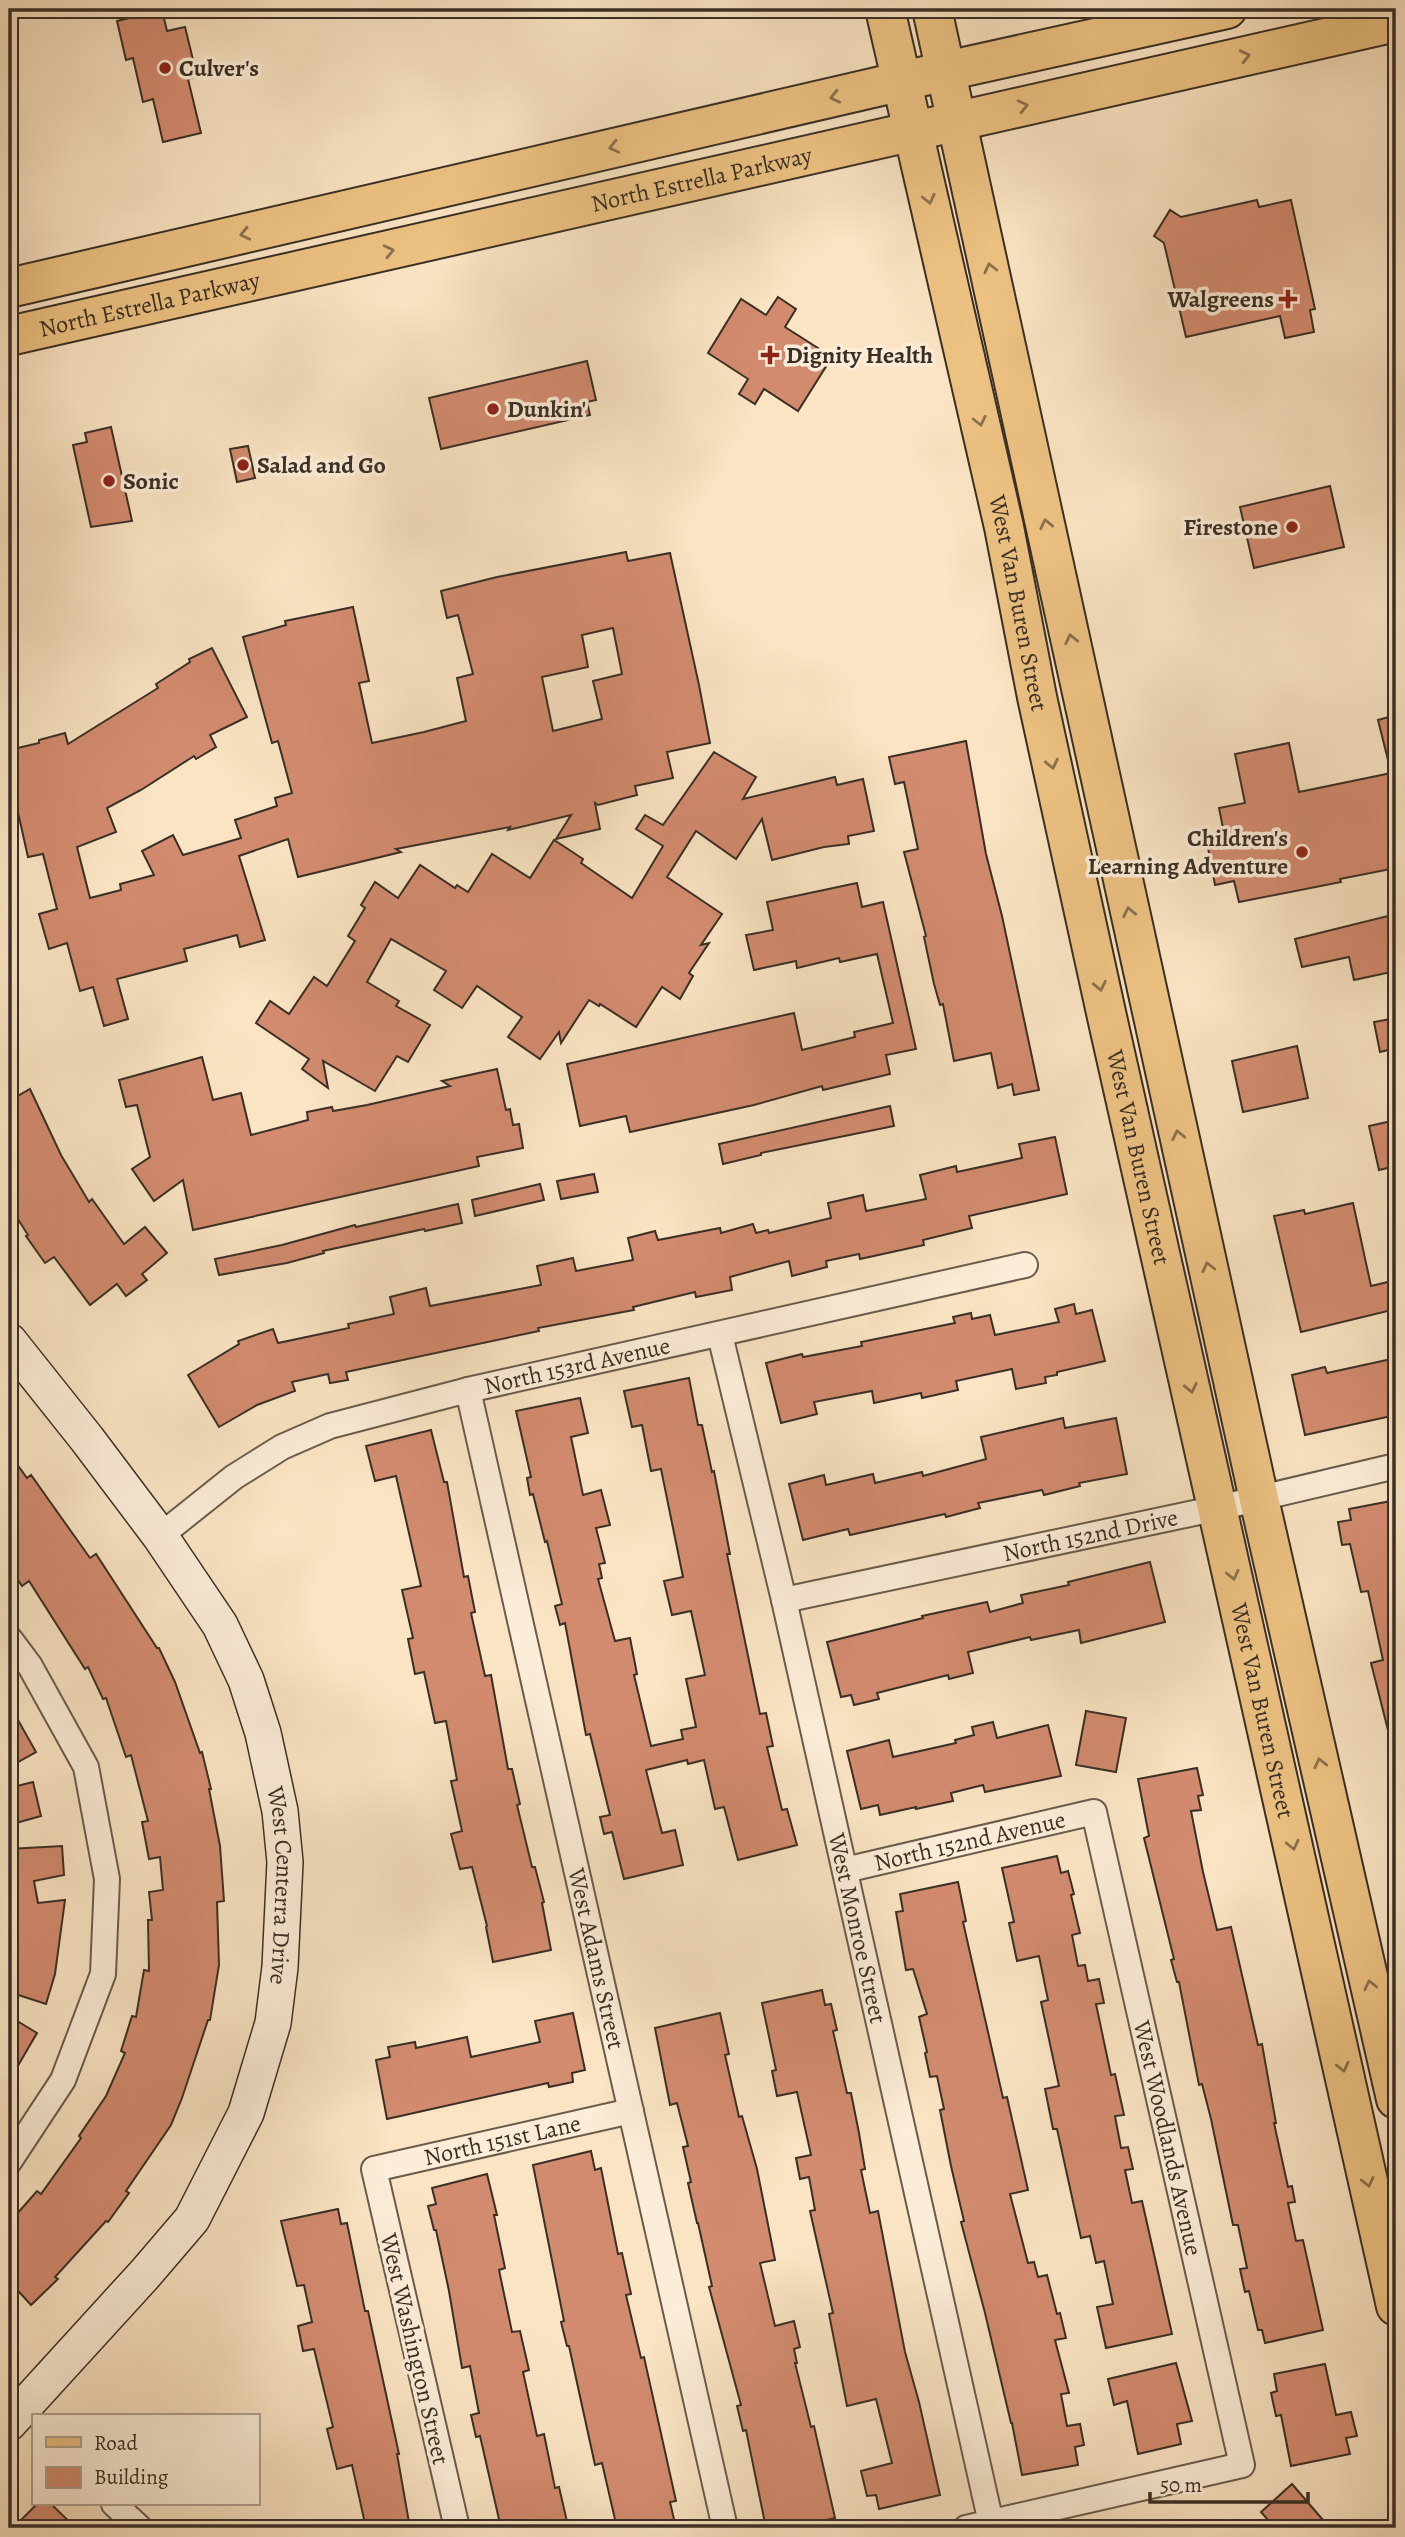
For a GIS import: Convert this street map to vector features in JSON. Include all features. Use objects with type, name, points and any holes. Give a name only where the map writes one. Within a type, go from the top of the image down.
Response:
[{"type":"main road","name":"West Van Buren Street","points":[[885,9],[1004,527],[1037,697],[1395,2295]]},
{"type":"main road","name":"West Van Buren Street","points":[[932,9],[1259,1499],[1396,2099]]},
{"type":"main road","name":"North Estrella Parkway","points":[[9,288],[902,81],[1227,9]]},
{"type":"main road","name":"North Estrella Parkway","points":[[9,337],[1396,22]]},
{"type":"main road","points":[[312,219],[323,266]]},
{"type":"main road","points":[[1037,697],[1081,687]]},
{"type":"street","name":"North 153rd Avenue","points":[[160,1536],[234,1476],[282,1447],[330,1426],[467,1390],[1025,1265]]},
{"type":"street","name":"West Monroe Street","points":[[720,1335],[784,1600],[991,2523]]},
{"type":"street","name":"West Centerra Drive","points":[[9,1341],[160,1536],[220,1625],[246,1680],[263,1733],[280,1811],[285,1862],[280,1967],[273,2023],[246,2113],[192,2219],[20,2422]]},
{"type":"street","name":"West Adams Street","points":[[467,1390],[725,2528]]},
{"type":"street","name":"North 152nd Drive","points":[[784,1600],[1218,1508],[1396,1466]]},
{"type":"street","points":[[9,1638],[30,1665],[86,1767],[107,1879],[103,1974],[63,2080],[9,2162]]},
{"type":"street","name":"North 152nd Avenue","points":[[845,1870],[1094,1812]]},
{"type":"street","name":"West Woodlands Avenue","points":[[991,2523],[1242,2465],[1094,1812]]},
{"type":"street","name":"North 151st Lane","points":[[374,2169],[631,2111]]},
{"type":"street","name":"West Washington Street","points":[[374,2169],[457,2528]]},
{"type":"street","points":[[116,2506],[140,2528]]},
{"type":"street","points":[[966,2528],[991,2523]]},
{"type":"building","name":"Culver's","points":[[162,10],[167,31],[185,27],[197,76],[188,79],[201,133],[163,142],[153,99],[143,102],[133,58],[126,60],[117,21]]},
{"type":"building","name":"Walgreens","points":[[1257,200],[1259,207],[1291,200],[1315,309],[1310,310],[1314,332],[1285,338],[1280,316],[1186,337],[1164,243],[1154,236],[1170,210],[1181,217]]},
{"type":"building","name":"Dignity Health","points":[[778,297],[796,309],[785,327],[832,357],[798,411],[764,389],[755,404],[739,394],[748,379],[708,353],[741,299],[766,315]]},
{"type":"building","points":[[587,361],[596,400],[587,402],[590,415],[441,449],[429,398]]},
{"type":"building","name":"Sonic","points":[[111,427],[132,521],[91,527],[73,445],[87,442],[85,433]]},
{"type":"building","name":"Salad and Go","points":[[248,446],[255,478],[237,482],[230,449]]},
{"type":"building","name":"Firestone","points":[[1330,486],[1344,547],[1254,568],[1240,507]]},
{"type":"building","points":[[626,552],[628,561],[670,553],[710,743],[667,752],[673,778],[635,786],[637,795],[598,805],[595,803],[600,829],[556,839],[571,815],[508,830],[510,827],[396,849],[401,852],[298,877],[288,839],[239,856],[265,940],[240,947],[237,935],[184,949],[187,961],[117,979],[128,1019],[104,1026],[93,987],[80,991],[67,943],[49,949],[39,914],[57,909],[43,854],[28,857],[12,786],[9,787],[9,750],[65,733],[68,744],[158,688],[156,684],[190,662],[189,659],[212,648],[247,717],[210,735],[216,747],[196,759],[194,756],[107,808],[116,832],[77,847],[90,898],[121,890],[120,884],[154,875],[142,851],[173,835],[183,855],[241,838],[235,820],[277,806],[275,798],[292,793],[278,741],[272,743],[243,637],[286,625],[285,621],[353,607],[369,681],[359,683],[372,743],[424,732],[466,721],[457,678],[473,674],[458,615],[447,618],[441,591],[497,577]],"holes":[[[613,628],[622,674],[593,681],[602,719],[553,731],[542,677],[588,667],[582,635]]]},
{"type":"building","points":[[1396,715],[1396,767],[1390,768],[1378,720]]},
{"type":"building","points":[[966,741],[986,854],[1039,1090],[1014,1095],[1012,1084],[998,1088],[991,1053],[954,1061],[943,1004],[940,1005],[934,984],[924,937],[926,936],[904,852],[918,849],[904,782],[895,784],[889,757]]},
{"type":"building","name":"Children's Learning Adventure","points":[[1289,743],[1299,792],[1396,772],[1396,868],[1239,902],[1234,881],[1215,885],[1206,837],[1224,833],[1219,808],[1245,803],[1235,754]]},
{"type":"building","points":[[714,752],[756,777],[743,799],[835,777],[837,785],[863,779],[874,831],[848,836],[849,844],[824,847],[772,860],[762,819],[736,859],[696,831],[667,877],[722,914],[701,945],[709,943],[689,973],[693,976],[680,999],[662,987],[636,1027],[589,1000],[561,1043],[559,1032],[540,1059],[508,1037],[522,1017],[477,986],[462,1008],[434,990],[446,971],[391,939],[367,982],[399,1001],[396,1006],[430,1025],[408,1062],[397,1056],[375,1091],[323,1061],[328,1088],[302,1069],[309,1059],[256,1023],[270,1001],[289,1014],[314,977],[327,986],[355,941],[348,936],[365,908],[361,905],[375,882],[398,898],[420,865],[455,888],[457,885],[468,892],[492,854],[530,878],[554,840],[583,859],[581,863],[632,898],[663,846],[636,829],[645,815],[663,825]]},
{"type":"building","points":[[857,883],[862,907],[883,902],[916,1049],[886,1055],[890,1074],[823,1090],[822,1086],[754,1105],[630,1132],[626,1116],[580,1126],[567,1064],[794,1013],[802,1050],[855,1037],[854,1032],[893,1023],[877,954],[840,962],[839,958],[797,968],[796,961],[754,970],[746,935],[773,930],[767,902]]},
{"type":"building","points":[[1396,914],[1396,971],[1354,980],[1349,957],[1302,967],[1295,939]]},
{"type":"building","points":[[1396,1018],[1396,1048],[1380,1052],[1374,1022]]},
{"type":"building","points":[[1297,1046],[1308,1098],[1243,1112],[1232,1061]]},
{"type":"building","points":[[202,1057],[213,1100],[241,1093],[251,1135],[308,1120],[307,1112],[367,1105],[450,1086],[442,1081],[497,1069],[506,1110],[510,1109],[513,1125],[519,1124],[523,1148],[477,1157],[479,1166],[193,1230],[183,1180],[154,1201],[132,1169],[150,1157],[137,1105],[126,1107],[119,1080]]},
{"type":"building","points":[[30,1089],[61,1155],[89,1202],[92,1199],[124,1244],[145,1227],[167,1253],[142,1274],[147,1280],[126,1296],[117,1284],[90,1305],[54,1257],[45,1263],[9,1205],[9,1101]]},
{"type":"building","points":[[890,1106],[894,1126],[761,1153],[723,1164],[719,1144]]},
{"type":"building","points":[[1396,1120],[1396,1166],[1379,1170],[1369,1126]]},
{"type":"building","points":[[1055,1137],[1067,1194],[969,1216],[972,1228],[923,1240],[924,1245],[860,1259],[859,1254],[826,1261],[827,1267],[792,1276],[789,1261],[730,1277],[732,1290],[696,1297],[695,1292],[633,1307],[634,1310],[538,1328],[539,1331],[346,1372],[348,1380],[330,1383],[328,1374],[292,1382],[295,1391],[257,1405],[219,1427],[188,1375],[239,1344],[238,1341],[273,1329],[278,1343],[349,1328],[348,1324],[394,1314],[390,1297],[426,1288],[430,1306],[541,1285],[537,1266],[573,1258],[576,1271],[633,1260],[628,1238],[655,1231],[658,1240],[720,1228],[721,1233],[753,1224],[756,1233],[768,1230],[769,1233],[831,1218],[828,1203],[863,1195],[866,1211],[926,1199],[920,1175],[956,1166],[957,1172],[1022,1158],[1019,1144]]},
{"type":"building","points":[[594,1174],[598,1192],[561,1199],[557,1181]]},
{"type":"building","points":[[540,1184],[544,1200],[475,1216],[472,1200]]},
{"type":"building","points":[[1353,1203],[1371,1286],[1396,1280],[1396,1309],[1301,1332],[1274,1216],[1304,1210],[1305,1214]]},
{"type":"building","points":[[458,1204],[462,1223],[323,1251],[324,1253],[287,1263],[219,1275],[215,1259],[282,1245],[355,1225],[356,1227]]},
{"type":"building","points":[[1074,1304],[1076,1314],[1092,1310],[1105,1361],[1057,1372],[1057,1375],[1045,1377],[1046,1383],[1016,1389],[1012,1369],[956,1381],[958,1390],[922,1398],[921,1393],[874,1403],[872,1391],[814,1402],[817,1414],[781,1423],[766,1363],[802,1354],[803,1357],[862,1346],[861,1342],[955,1323],[953,1317],[971,1313],[972,1319],[990,1315],[995,1335],[1059,1322],[1055,1309]]},
{"type":"building","points":[[1396,1358],[1396,1415],[1305,1435],[1292,1375],[1325,1367],[1327,1373]]},
{"type":"building","points":[[689,1378],[698,1425],[702,1425],[712,1472],[714,1471],[730,1554],[727,1554],[760,1714],[766,1713],[773,1746],[767,1747],[782,1810],[787,1809],[797,1845],[738,1860],[724,1807],[715,1809],[704,1760],[688,1764],[687,1760],[646,1770],[662,1833],[675,1830],[683,1865],[624,1879],[612,1832],[604,1834],[600,1817],[610,1815],[590,1734],[586,1735],[565,1623],[560,1625],[555,1606],[562,1604],[547,1541],[545,1542],[533,1494],[530,1495],[527,1478],[531,1477],[516,1411],[580,1398],[588,1433],[571,1437],[583,1495],[601,1490],[610,1525],[596,1528],[605,1563],[599,1564],[602,1578],[598,1579],[615,1641],[630,1638],[637,1674],[634,1675],[651,1746],[683,1739],[681,1730],[696,1727],[686,1679],[705,1675],[691,1611],[672,1615],[664,1581],[683,1577],[661,1469],[651,1471],[642,1425],[632,1427],[624,1391]]},
{"type":"building","points":[[1063,1418],[1065,1428],[1116,1418],[1127,1474],[1079,1483],[1080,1486],[1044,1495],[1042,1490],[978,1503],[980,1508],[946,1517],[945,1514],[850,1535],[848,1529],[803,1540],[789,1484],[824,1475],[826,1485],[873,1474],[875,1483],[922,1472],[923,1476],[986,1459],[981,1437]]},
{"type":"building","points":[[431,1430],[444,1482],[447,1482],[464,1577],[468,1576],[475,1612],[471,1613],[485,1676],[491,1675],[508,1769],[512,1769],[520,1804],[517,1805],[532,1867],[535,1867],[544,1902],[542,1903],[551,1950],[493,1962],[472,1867],[460,1869],[451,1834],[462,1831],[451,1781],[457,1780],[446,1721],[435,1723],[424,1672],[415,1674],[408,1639],[413,1638],[402,1590],[421,1586],[396,1476],[375,1481],[366,1446]]},
{"type":"building","points":[[9,1453],[27,1478],[31,1475],[90,1558],[96,1554],[159,1648],[175,1682],[200,1753],[202,1752],[220,1846],[224,1901],[217,1902],[219,1965],[210,2020],[171,2125],[108,2222],[106,2221],[55,2277],[58,2279],[31,2305],[9,2281],[9,2223],[37,2191],[41,2194],[81,2138],[79,2136],[106,2096],[125,2053],[121,2051],[132,2016],[136,2017],[144,1970],[149,1971],[148,1920],[152,1920],[149,1892],[163,1890],[160,1857],[149,1859],[142,1822],[148,1821],[131,1755],[126,1757],[106,1698],[103,1699],[88,1667],[85,1669],[29,1581],[22,1586],[9,1566]]},
{"type":"building","points":[[1391,1501],[1396,1513],[1396,1738],[1390,1738],[1371,1663],[1383,1660],[1368,1591],[1361,1592],[1350,1544],[1342,1545],[1338,1522],[1351,1520],[1349,1509]]},
{"type":"building","points":[[1150,1562],[1165,1622],[1081,1643],[1079,1630],[1031,1640],[1030,1637],[968,1652],[973,1673],[949,1679],[948,1675],[877,1693],[879,1699],[854,1705],[851,1695],[841,1697],[827,1642],[923,1618],[922,1616],[987,1602],[990,1612],[1023,1603],[1021,1595],[1069,1585],[1068,1582]]},
{"type":"building","points":[[9,1704],[36,1752],[9,1767]]},
{"type":"building","points":[[1086,1711],[1126,1718],[1116,1772],[1076,1765]]},
{"type":"building","points":[[993,1722],[997,1738],[1048,1725],[1061,1776],[985,1792],[983,1785],[951,1793],[953,1801],[880,1815],[878,1805],[861,1809],[847,1751],[889,1740],[893,1757],[956,1743],[955,1740],[974,1735],[972,1727]]},
{"type":"building","points":[[1197,1768],[1203,1795],[1198,1796],[1201,1810],[1191,1811],[1203,1872],[1217,1930],[1231,1927],[1258,2045],[1262,2044],[1274,2123],[1288,2187],[1292,2186],[1295,2202],[1288,2203],[1296,2241],[1303,2240],[1323,2330],[1265,2343],[1262,2330],[1258,2330],[1249,2291],[1245,2292],[1240,2269],[1247,2268],[1238,2225],[1233,2225],[1211,2119],[1202,2084],[1199,2085],[1179,1982],[1171,1960],[1174,1959],[1144,1838],[1149,1836],[1138,1779]]},
{"type":"building","points":[[33,1782],[41,1816],[9,1825],[9,1788]]},
{"type":"building","points":[[62,1846],[64,1875],[34,1881],[38,1903],[65,1900],[55,1974],[46,2004],[9,1992],[9,1849]]},
{"type":"building","points":[[1057,1856],[1061,1873],[1068,1871],[1074,1894],[1071,1895],[1080,1933],[1072,1935],[1078,1966],[1085,1965],[1088,1981],[1099,1979],[1104,2003],[1096,2004],[1111,2075],[1115,2074],[1124,2115],[1115,2116],[1121,2148],[1128,2147],[1133,2169],[1125,2170],[1132,2203],[1142,2201],[1172,2334],[1106,2348],[1097,2307],[1113,2304],[1104,2261],[1096,2263],[1090,2236],[1081,2238],[1057,2129],[1053,2129],[1045,2089],[1059,2086],[1041,2002],[1048,2000],[1039,1956],[1017,1961],[1009,1923],[1014,1922],[1002,1868]]},
{"type":"building","points":[[958,1882],[966,1921],[963,1922],[1003,2098],[1007,2097],[1028,2190],[1010,2194],[1028,2263],[1034,2262],[1038,2277],[1047,2275],[1057,2314],[1060,2313],[1066,2338],[1055,2340],[1069,2393],[1061,2394],[1067,2426],[1080,2424],[1084,2445],[1075,2447],[1078,2465],[1022,2475],[1012,2423],[961,2222],[964,2221],[940,2110],[944,2109],[937,2076],[930,2077],[925,2053],[927,2052],[919,2017],[927,2014],[913,1969],[906,1970],[896,1912],[903,1911],[900,1894]]},
{"type":"building","points":[[822,1990],[825,2005],[831,2004],[837,2030],[833,2031],[847,2093],[851,2093],[859,2133],[865,2169],[861,2170],[870,2213],[878,2211],[905,2352],[940,2495],[879,2509],[876,2495],[867,2496],[861,2471],[892,2463],[876,2399],[847,2406],[829,2314],[833,2313],[810,2211],[815,2210],[809,2177],[800,2179],[796,2158],[811,2155],[797,2092],[777,2096],[772,2071],[776,2070],[762,2003]]},
{"type":"building","points":[[573,2013],[585,2070],[572,2073],[573,2082],[549,2087],[548,2083],[387,2119],[376,2060],[390,2057],[388,2047],[415,2042],[416,2048],[467,2037],[471,2057],[540,2042],[535,2021]]},
{"type":"building","points":[[720,2013],[729,2054],[725,2055],[739,2117],[742,2116],[757,2169],[775,2260],[760,2263],[775,2326],[794,2321],[800,2347],[794,2349],[795,2363],[811,2427],[814,2426],[835,2518],[792,2528],[766,2528],[746,2430],[743,2431],[737,2406],[741,2405],[709,2287],[712,2286],[688,2183],[691,2182],[683,2147],[688,2146],[677,2103],[670,2105],[655,2028]]},
{"type":"building","points":[[9,2016],[37,2033],[9,2081]]},
{"type":"building","points":[[591,2151],[595,2170],[601,2168],[618,2254],[622,2253],[631,2294],[626,2295],[641,2358],[644,2357],[676,2501],[670,2502],[676,2528],[617,2528],[602,2463],[595,2465],[569,2346],[561,2322],[564,2321],[533,2165]]},
{"type":"building","points":[[487,2174],[497,2215],[494,2215],[505,2268],[499,2270],[512,2332],[520,2331],[529,2370],[523,2372],[537,2436],[544,2434],[555,2488],[559,2487],[568,2526],[501,2528],[480,2436],[476,2437],[471,2415],[479,2413],[470,2366],[462,2368],[449,2291],[428,2206],[436,2204],[432,2188]]},
{"type":"building","points":[[338,2209],[341,2224],[347,2223],[365,2311],[368,2311],[399,2454],[410,2528],[366,2528],[352,2465],[337,2469],[327,2429],[333,2427],[314,2349],[303,2351],[298,2326],[312,2322],[304,2285],[297,2286],[281,2221]]},
{"type":"building","points":[[1176,2363],[1192,2421],[1177,2424],[1181,2444],[1138,2454],[1127,2401],[1114,2405],[1108,2379]]},
{"type":"building","points":[[1325,2364],[1336,2415],[1351,2412],[1357,2436],[1346,2438],[1350,2454],[1291,2466],[1281,2415],[1276,2416],[1271,2393],[1277,2391],[1274,2374]]},
{"type":"building","points":[[1292,2484],[1323,2520],[1314,2528],[1275,2528],[1261,2512]]},
{"type":"building","points":[[35,2506],[53,2506],[76,2528],[13,2528]]},
{"type":"place","name":"Culver's","points":[[165,68]]},
{"type":"place","name":"Walgreens","points":[[1288,299]]},
{"type":"place","name":"Dignity Health","points":[[770,355]]},
{"type":"place","name":"Dunkin'","points":[[493,409]]},
{"type":"place","name":"Salad and Go","points":[[243,465]]},
{"type":"place","name":"Sonic","points":[[109,481]]},
{"type":"place","name":"Firestone","points":[[1292,527]]},
{"type":"place","name":"Children's Learning Adventure","points":[[1302,852]]}]
